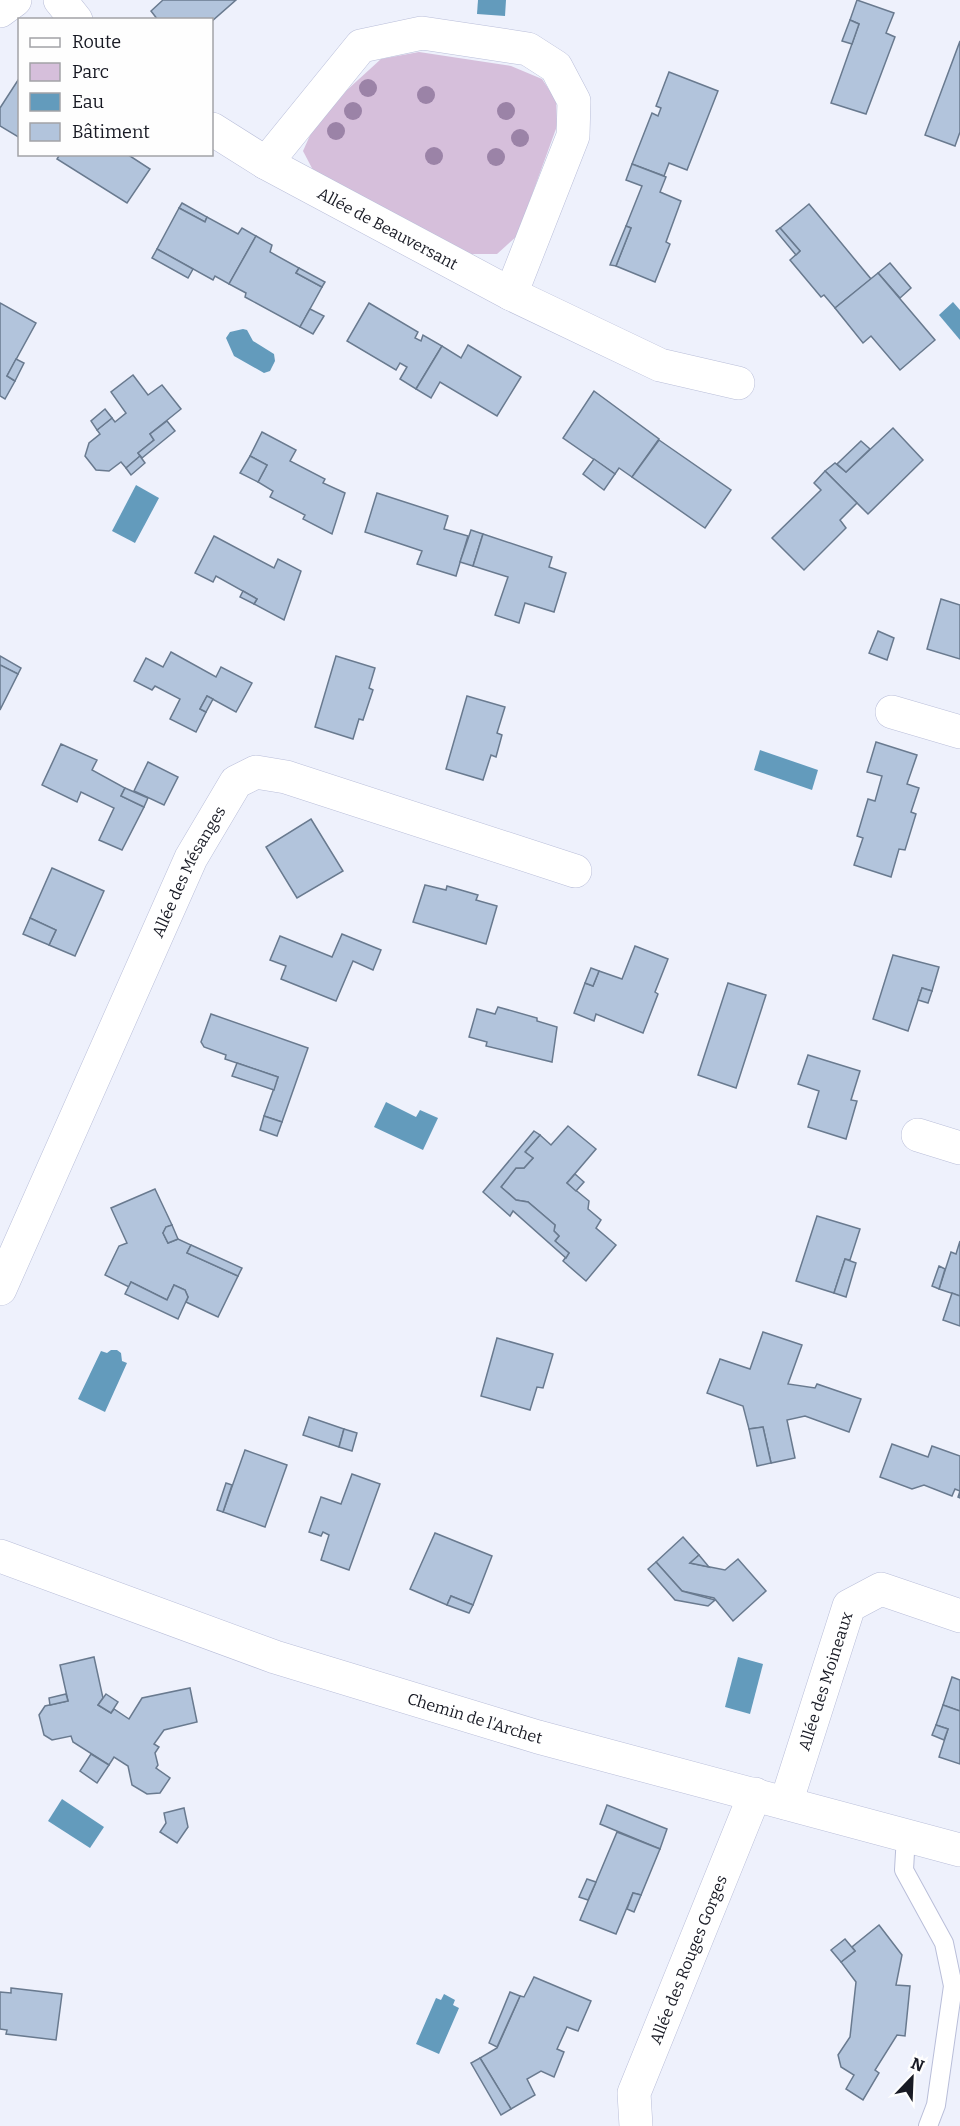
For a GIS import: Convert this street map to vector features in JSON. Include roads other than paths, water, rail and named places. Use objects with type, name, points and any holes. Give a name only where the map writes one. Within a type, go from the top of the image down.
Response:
[{"type":"street","points":[[0,11],[15,0]]},
{"type":"street","points":[[60,0],[74,18]]},
{"type":"street","points":[[266,163],[361,46],[422,33],[528,49],[556,67],[574,101],[573,136],[512,294]]},
{"type":"street","name":"Allée de Beauversant","points":[[213,130],[266,163],[512,294],[660,365],[738,383]]},
{"type":"street","points":[[892,712],[960,732]]},
{"type":"street","name":"Allée des Mésanges","points":[[0,1289],[191,858],[236,782],[256,772],[286,777],[575,871]]},
{"type":"street","points":[[918,1135],[960,1148]]},
{"type":"street","name":"Chemin de l'Archet","points":[[3,1567],[275,1657],[538,1737],[960,1850]]},
{"type":"street","name":"Allée des Moineaux","points":[[786,1803],[849,1606],[881,1589],[960,1616]]},
{"type":"street","name":"Allée des Rouges Gorges","points":[[636,2126],[634,2093],[755,1794]]},
{"type":"lane","points":[[906,1835],[904,1870],[944,1943],[953,1986],[936,2104],[928,2126]]},
{"type":"water","points":[[478,0],[506,0],[505,16],[477,14]]},
{"type":"water","points":[[953,302],[960,310],[960,340],[939,315]]},
{"type":"water","points":[[247,330],[253,341],[274,354],[275,361],[270,371],[264,373],[234,356],[226,338],[230,332]]},
{"type":"water","points":[[136,485],[159,498],[135,543],[112,531]]},
{"type":"water","points":[[760,750],[818,770],[812,790],[754,770]]},
{"type":"water","points":[[386,1102],[416,1117],[420,1110],[438,1118],[423,1150],[374,1127]]},
{"type":"water","points":[[111,1350],[121,1353],[122,1361],[127,1363],[105,1412],[78,1399],[101,1351],[107,1353]]},
{"type":"water","points":[[738,1657],[763,1664],[750,1714],[725,1707]]},
{"type":"water","points":[[62,1799],[104,1827],[90,1848],[48,1821]]},
{"type":"water","points":[[444,1994],[455,2000],[453,2005],[459,2008],[439,2054],[416,2044],[436,1998],[441,2000]]}]
